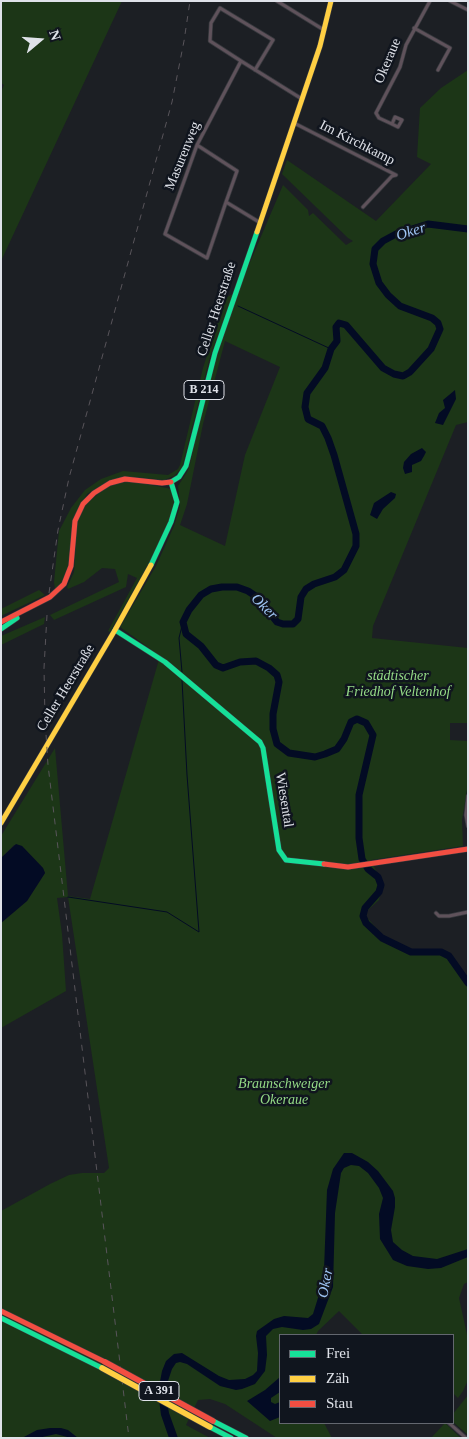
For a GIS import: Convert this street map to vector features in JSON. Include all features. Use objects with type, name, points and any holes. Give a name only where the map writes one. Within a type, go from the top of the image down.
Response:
[{"type":"main road","name":"Celler Heerstraße","points":[[1,823],[115,630],[156,556],[171,522],[177,499],[171,482],[181,474],[186,466],[211,366],[302,99],[324,30],[331,1]]},
{"type":"main road","points":[[1,622],[50,597],[64,584],[71,566],[75,521],[83,504],[94,493],[106,485],[125,479],[162,483],[171,482]]},
{"type":"main road","points":[[1,629],[26,610]]},
{"type":"main road","name":"Wiesental","points":[[115,630],[166,662],[260,742],[263,748],[279,850],[284,858],[292,862],[342,867],[468,849]]},
{"type":"main road","name":"A 391","points":[[1,1311],[80,1350],[211,1424],[232,1438]]},
{"type":"main road","name":"A 391","points":[[1,1318],[211,1424],[246,1438]]},
{"type":"street","points":[[277,1],[324,30]]},
{"type":"street","name":"Okeraue","points":[[392,124],[379,118],[376,112],[400,67],[406,45],[414,28],[430,1]]},
{"type":"street","points":[[450,1],[468,10]]},
{"type":"street","points":[[255,70],[273,40],[220,8],[211,23],[210,41],[241,62],[302,99]]},
{"type":"street","points":[[414,28],[450,48],[438,70]]},
{"type":"street","name":"Masurenweg","points":[[226,202],[207,258],[165,234],[197,145],[241,62]]},
{"type":"street","name":"Im Kirchkamp","points":[[293,123],[396,175],[392,176],[363,207]]},
{"type":"street","points":[[197,145],[237,171],[226,202],[259,222]]},
{"type":"street","points":[[468,796],[466,815],[468,826]]},
{"type":"street","points":[[436,914],[449,916],[468,912]]},
{"type":"street","points":[[450,1424],[466,1438]]},
{"type":"green space","points":[[1,1],[122,1],[1,261],[1,92],[4,85],[1,83]]},
{"type":"green space","name":"Braunschweiger Okeraue","points":[[468,70],[468,422],[456,425],[373,626],[372,638],[468,648],[468,723],[450,723],[450,740],[468,741],[468,784],[462,820],[463,846],[371,860],[383,885],[379,900],[367,911],[366,916],[381,934],[411,950],[441,950],[453,957],[459,972],[468,982],[468,1282],[464,1284],[459,1298],[468,1339],[468,1380],[458,1398],[454,1394],[454,1334],[362,1334],[339,1311],[316,1334],[279,1334],[279,1424],[325,1424],[332,1438],[277,1438],[225,1404],[210,1399],[198,1400],[186,1425],[210,1438],[1,1438],[1,1211],[69,1175],[104,1173],[109,1168],[68,897],[57,898],[62,934],[66,991],[1,1028],[1,923],[27,901],[45,873],[43,868],[22,846],[14,845],[1,858],[1,836],[55,748],[68,896],[90,899],[160,656],[120,627],[156,566],[174,526],[180,506],[178,486],[190,464],[206,393],[236,295],[283,185],[308,210],[309,216],[313,213],[346,245],[353,241],[282,174],[287,160],[376,221],[431,164],[417,157],[420,108],[441,88]],"holes":[[[225,341],[280,367],[245,455],[225,546],[180,525],[187,504],[203,424]]]},
{"type":"green space","points":[[233,294],[210,357],[182,468],[174,476],[164,480],[135,477],[110,480],[87,494],[73,519],[68,569],[62,582],[55,589],[59,531],[71,508],[85,490],[101,479],[123,471],[168,475],[178,469],[203,368],[225,298]]},
{"type":"green space","points":[[130,481],[170,489],[174,497],[173,511],[156,551],[110,632],[108,631],[137,578],[128,574],[126,587],[54,620],[50,615],[119,582],[115,569],[102,568],[84,582],[68,589],[67,587],[74,572],[76,526],[83,508],[90,500],[110,485]]},
{"type":"green space","points":[[39,590],[45,595],[1,616],[1,609]]},
{"type":"green space","points":[[45,617],[44,624],[1,645],[1,636]]},
{"type":"green space","points":[[468,1395],[468,1435],[454,1423],[454,1413]]},
{"type":"green space","points":[[446,1424],[461,1438],[431,1438]]},
{"type":"water","points":[[455,390],[456,399],[443,425],[435,423],[439,413],[445,408],[443,400]]},
{"type":"water","points":[[422,448],[426,452],[421,461],[412,465],[412,472],[405,474],[404,462],[411,454]]},
{"type":"water","points":[[391,492],[396,494],[395,498],[383,509],[377,519],[370,515],[374,503]]},
{"type":"water","points":[[16,844],[22,846],[43,868],[45,873],[27,901],[1,923],[1,858]]},
{"type":"water","points":[[344,1153],[352,1153],[368,1162],[378,1171],[393,1191],[395,1207],[391,1230],[393,1242],[402,1250],[413,1256],[437,1259],[468,1249],[468,1257],[441,1268],[428,1269],[407,1266],[393,1260],[380,1239],[379,1214],[383,1198],[379,1188],[368,1173],[359,1166],[351,1165],[344,1168],[341,1173],[335,1213],[333,1287],[319,1324],[311,1329],[303,1330],[282,1327],[273,1329],[266,1336],[267,1355],[265,1371],[255,1384],[242,1389],[236,1390],[220,1386],[187,1364],[176,1363],[167,1384],[166,1395],[169,1413],[178,1438],[169,1438],[161,1415],[158,1392],[166,1361],[174,1354],[182,1353],[219,1376],[229,1380],[245,1379],[257,1371],[257,1331],[274,1319],[284,1316],[308,1318],[313,1314],[322,1285],[324,1270],[327,1190],[333,1169]]},
{"type":"water","points":[[279,1378],[279,1393],[271,1398],[271,1402],[275,1404],[279,1402],[279,1417],[270,1421],[247,1401],[265,1390]]},
{"type":"water","points":[[50,1428],[68,1430],[78,1438],[56,1434],[38,1438],[22,1438],[37,1430]]},
{"type":"waterway","name":"Oker","points":[[468,229],[428,224],[396,234],[383,241],[375,249],[373,264],[379,283],[388,295],[400,306],[432,318],[438,323],[440,329],[431,349],[410,372],[403,376],[383,368],[346,325],[339,323],[336,327],[337,341],[331,349],[325,368],[307,393],[305,407],[308,419],[322,426],[328,438],[356,534],[356,546],[344,570],[335,577],[314,584],[306,589],[301,597],[298,619],[293,624],[277,622],[257,597],[237,587],[211,589],[201,595],[189,610],[183,622],[186,634],[201,646],[216,665],[223,668],[240,662],[256,661],[277,675],[279,682],[273,714],[273,729],[277,744],[289,753],[315,757],[325,754],[337,749],[344,739],[351,722],[357,719],[366,723],[373,735],[359,795],[359,838],[362,859],[368,869],[378,877],[381,885],[379,892],[365,908],[363,916],[366,923],[382,938],[411,952],[441,952],[449,956],[468,983]]},
{"type":"waterway","points":[[238,306],[331,349]]},
{"type":"waterway","points":[[182,672],[179,638],[183,622]]},
{"type":"waterway","points":[[68,897],[167,912],[199,932],[182,680]]},
{"type":"railway","points":[[49,593],[58,530],[69,478],[172,102],[190,1]]},
{"type":"railway","points":[[47,615],[44,668],[48,765],[129,1438]]},
{"type":"traffic: fast","points":[[171,482],[179,477],[186,466],[215,353],[257,232]]},
{"type":"traffic: fast","points":[[151,565],[171,522],[177,502],[171,482]]},
{"type":"traffic: fast","points":[[1,629],[17,618]]},
{"type":"traffic: fast","points":[[115,630],[165,662],[260,742],[263,748],[279,850],[286,860],[324,864]]},
{"type":"traffic: fast","points":[[1,1318],[102,1368]]},
{"type":"traffic: fast","points":[[213,1421],[246,1438]]},
{"type":"traffic: fast","points":[[210,1427],[231,1438]]},
{"type":"traffic: slow","points":[[257,232],[320,46],[331,1]]},
{"type":"traffic: slow","points":[[1,823],[115,630],[151,565]]},
{"type":"traffic: slow","points":[[102,1368],[210,1427]]},
{"type":"traffic: jam","points":[[1,622],[50,597],[64,584],[71,566],[75,521],[83,504],[94,493],[110,483],[125,479],[162,483],[171,482]]},
{"type":"traffic: jam","points":[[324,864],[348,867],[468,849]]},
{"type":"traffic: jam","points":[[1,1311],[105,1362]]},
{"type":"traffic: jam","points":[[105,1362],[213,1421]]},
{"type":"park label","name":"städtischer Friedhof Veltenhof","points":[[398,684]]}]
